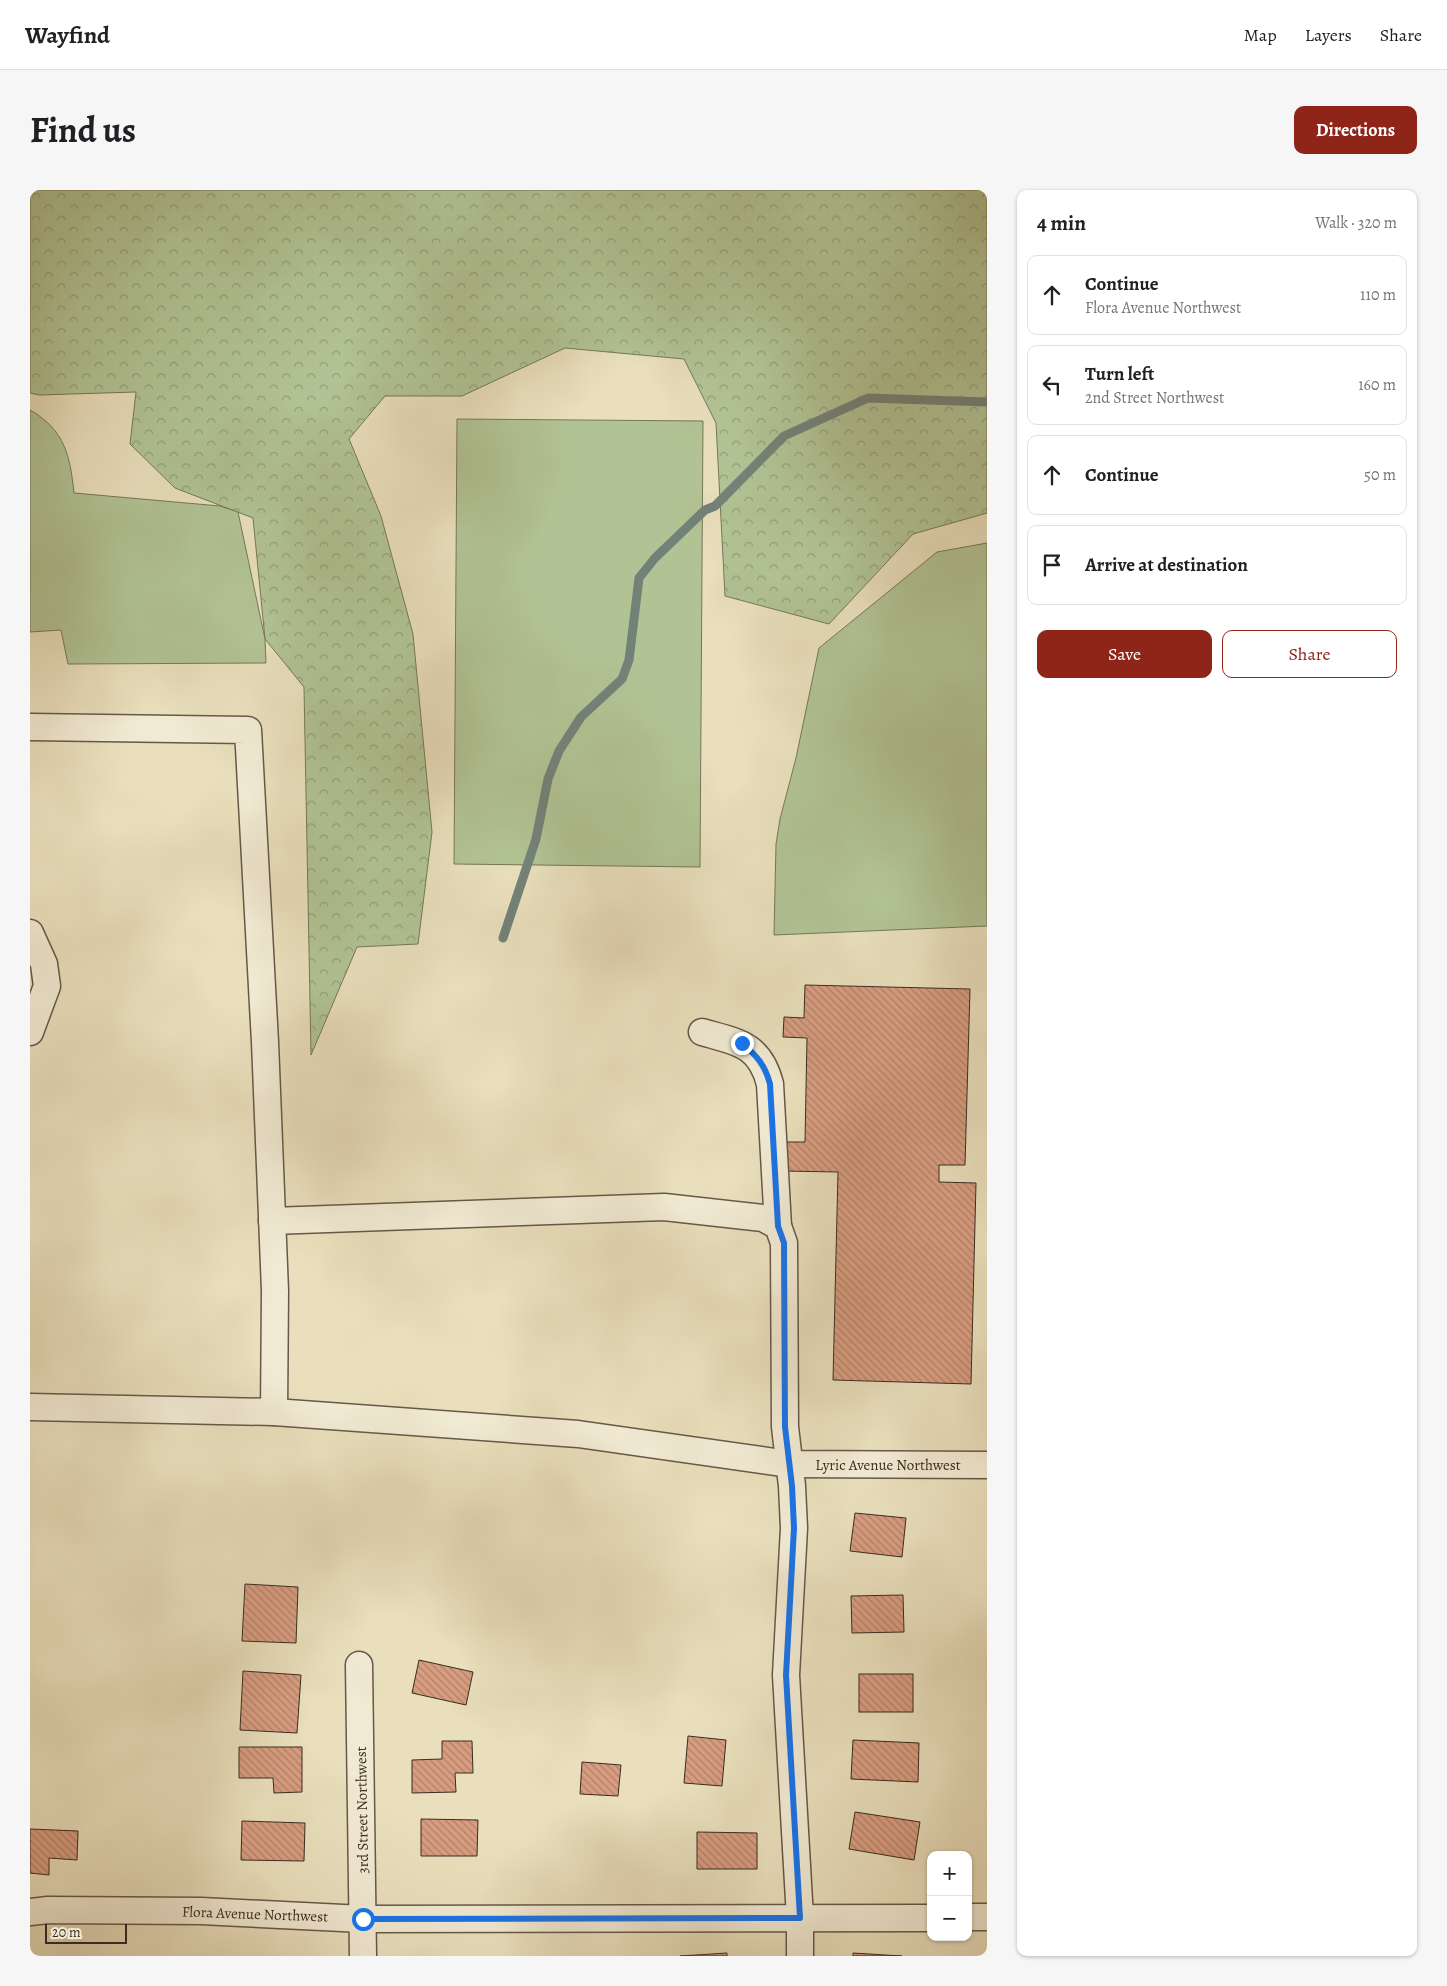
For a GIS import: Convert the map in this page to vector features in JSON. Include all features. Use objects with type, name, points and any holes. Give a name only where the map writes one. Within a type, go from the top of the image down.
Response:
[{"type":"street","points":[[30,727],[248,730],[265,1042],[275,1291],[274,1412]]},
{"type":"street","points":[[30,933],[44,964],[47,986],[30,1032]]},
{"type":"street","points":[[702,1032],[742,1043],[752,1051],[766,1069],[770,1084],[781,1234],[785,1427],[792,1486],[794,1528],[786,1675],[800,1918],[800,1956]]},
{"type":"street","points":[[272,1221],[664,1207],[763,1218],[781,1234]]},
{"type":"street","name":"Lyric Avenue Northwest","points":[[30,1407],[274,1412],[578,1434],[789,1464],[987,1465]]},
{"type":"street","name":"3rd Street Northwest","points":[[360,1664],[364,1956]]},
{"type":"street","name":"Flora Avenue Northwest","points":[[30,1912],[48,1910],[201,1910],[363,1919],[927,1918]]},
{"type":"street","points":[[972,1917],[987,1917]]},
{"type":"green space","points":[[30,190],[987,190],[987,513],[913,534],[829,624],[725,596],[716,423],[684,359],[565,348],[462,396],[385,396],[349,439],[381,516],[413,634],[432,832],[418,944],[357,947],[311,1055],[304,687],[265,639],[253,518],[175,488],[130,444],[136,392],[39,395],[30,393]]},
{"type":"green space","points":[[30,410],[51,426],[64,445],[68,456],[74,493],[220,506],[238,512],[265,639],[266,663],[68,664],[61,630],[30,632]]},
{"type":"green space","points":[[457,419],[703,421],[700,867],[454,864]]},
{"type":"green space","points":[[987,543],[987,926],[774,935],[776,844],[819,648],[937,552]]},
{"type":"building","points":[[805,985],[970,989],[965,1165],[939,1165],[939,1182],[976,1183],[971,1384],[833,1380],[838,1172],[783,1171],[783,1142],[805,1142],[807,1038],[783,1037],[784,1017],[804,1018]]},
{"type":"building","points":[[855,1513],[906,1518],[902,1557],[850,1551]]},
{"type":"building","points":[[245,1584],[298,1587],[296,1643],[242,1641]]},
{"type":"building","points":[[903,1595],[904,1632],[852,1633],[851,1596]]},
{"type":"building","points":[[419,1660],[473,1672],[466,1705],[412,1693]]},
{"type":"building","points":[[243,1671],[301,1675],[297,1733],[240,1730]]},
{"type":"building","points":[[859,1674],[913,1674],[913,1712],[859,1712]]},
{"type":"building","points":[[688,1736],[726,1740],[722,1786],[684,1783]]},
{"type":"building","points":[[853,1740],[919,1743],[918,1782],[851,1779]]},
{"type":"building","points":[[442,1741],[472,1741],[473,1773],[455,1773],[456,1792],[412,1793],[412,1760],[442,1759]]},
{"type":"building","points":[[239,1747],[302,1747],[302,1792],[274,1793],[273,1778],[239,1778]]},
{"type":"building","points":[[582,1762],[621,1765],[618,1796],[580,1794]]},
{"type":"building","points":[[855,1812],[920,1822],[914,1860],[849,1849]]},
{"type":"building","points":[[421,1819],[478,1820],[477,1856],[421,1856]]},
{"type":"building","points":[[242,1821],[305,1823],[304,1861],[241,1860]]},
{"type":"building","points":[[30,1829],[78,1831],[77,1860],[49,1858],[49,1875],[30,1873]]},
{"type":"building","points":[[697,1832],[757,1833],[757,1869],[697,1869]]},
{"type":"building","points":[[727,1953],[727,1956],[680,1956]]},
{"type":"building","points":[[853,1953],[902,1956],[853,1956]]},
{"type":"waterway","points":[[503,938],[536,839],[548,779],[559,751],[581,717],[622,679],[629,660],[639,578],[655,558],[705,510],[715,506],[784,436],[868,398],[987,402]]},
{"type":"route","points":[[363,1919],[800,1918],[786,1675],[794,1528],[792,1486],[785,1427],[784,1243],[778,1226],[770,1084],[766,1069],[752,1051],[742,1043]]}]
